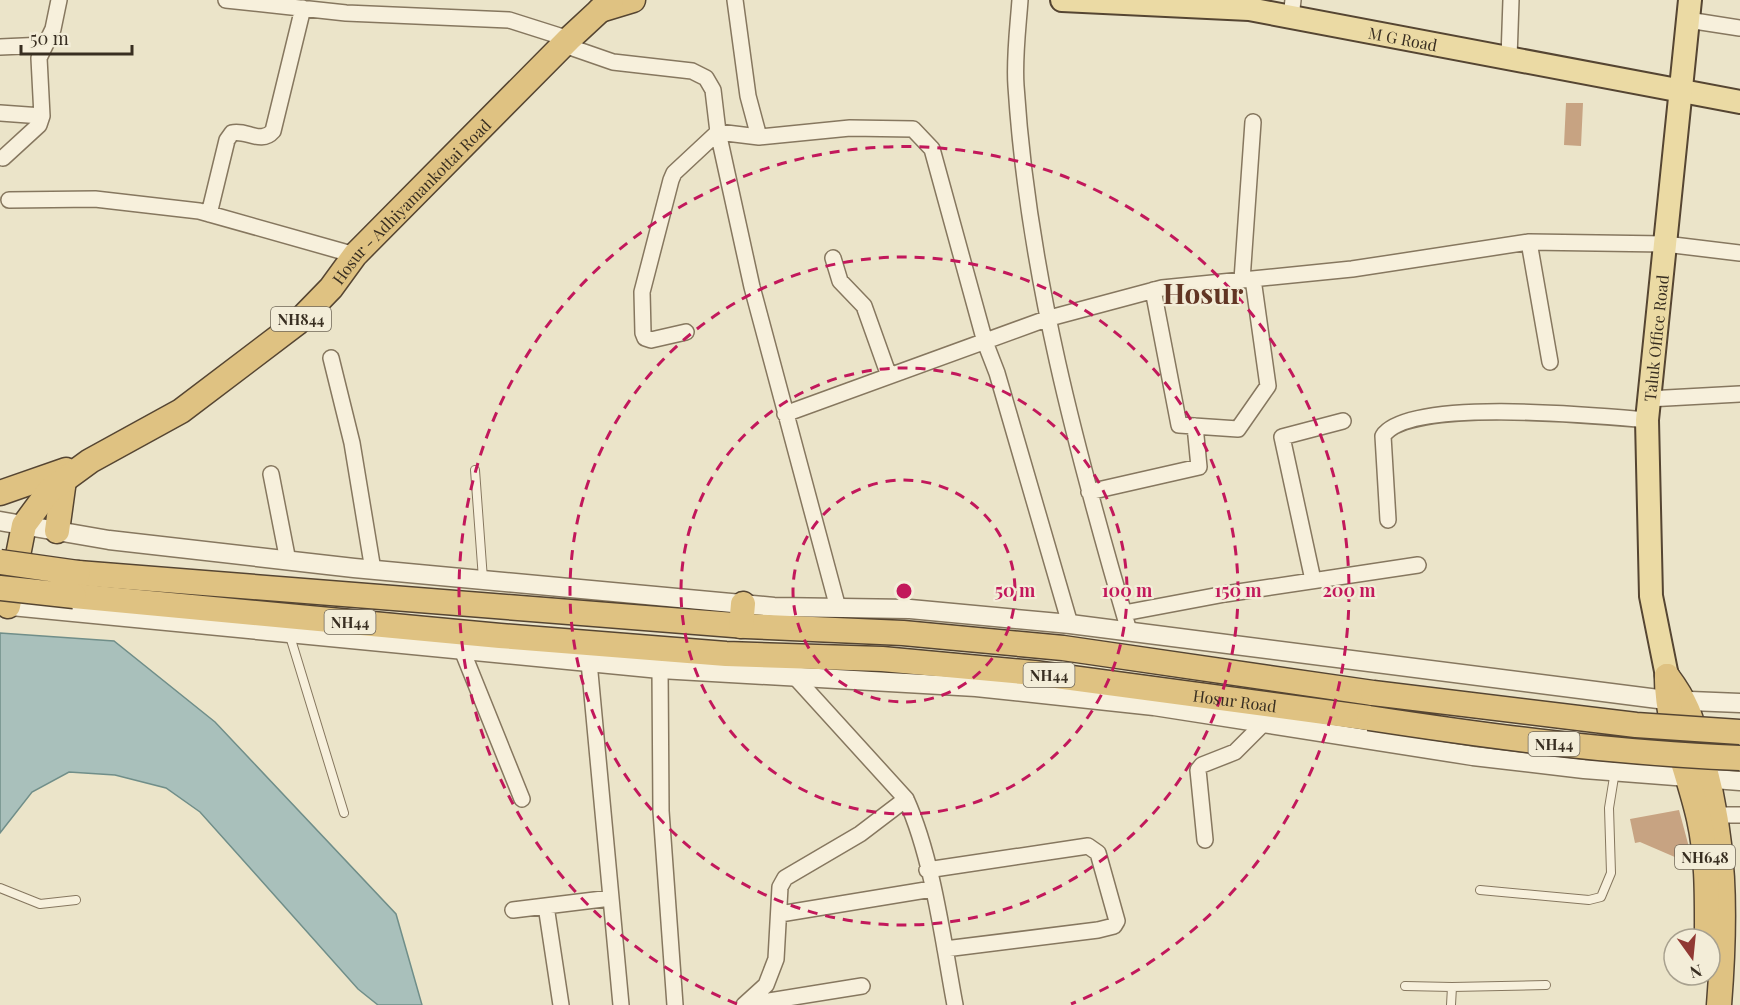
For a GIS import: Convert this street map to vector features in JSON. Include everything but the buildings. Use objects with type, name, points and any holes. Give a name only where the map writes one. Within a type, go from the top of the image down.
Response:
[{"type":"highway","name":"Hosur - Adhiyamankottai Road","points":[[3,600],[24,525],[50,491],[90,460],[181,411],[297,323],[331,288],[356,255],[566,42],[606,5],[633,0]]},
{"type":"highway","points":[[0,493],[90,460]]},
{"type":"highway","points":[[57,531],[64,480]]},
{"type":"highway","name":"NH44","points":[[0,562],[78,573],[743,619]]},
{"type":"highway","name":"NH44","points":[[3,600],[74,596],[500,636],[724,660]]},
{"type":"highway","name":"Hosur Road","points":[[743,619],[1063,648],[1373,693],[1603,721],[1740,732]]},
{"type":"highway","name":"Hosur Road","points":[[724,660],[882,659],[1034,673],[1369,718],[1511,740],[1630,753],[1740,758]]},
{"type":"highway","name":"NH648","points":[[1673,692],[1699,778],[1707,927]]},
{"type":"highway","name":"NH648","points":[[1699,778],[1728,815],[1722,856],[1724,927],[1719,1005]]},
{"type":"highway","points":[[1706,1005],[1707,987]]},
{"type":"main road","name":"M G Road","points":[[1062,0],[1249,9],[1292,8],[1509,58],[1740,102]]},
{"type":"main road","name":"Taluk Office Road","points":[[1673,692],[1651,596],[1647,410],[1689,10]]},
{"type":"street","points":[[3,158],[39,125],[42,116],[39,58],[53,29],[59,0]]},
{"type":"street","points":[[226,0],[422,17],[509,20],[613,62],[692,71],[706,78],[713,90],[718,132],[752,287],[838,608]]},
{"type":"street","points":[[735,0],[748,96],[759,137]]},
{"type":"street","points":[[1020,0],[1016,84],[1023,154],[1046,319],[1089,492],[1129,632]]},
{"type":"street","points":[[1509,58],[1511,0]]},
{"type":"street","points":[[209,214],[227,140],[237,132],[261,138],[269,136],[273,131],[298,5]]},
{"type":"street","points":[[1689,10],[1740,28]]},
{"type":"street","points":[[0,47],[45,45]]},
{"type":"street","points":[[0,112],[42,116]]},
{"type":"street","points":[[1154,290],[1179,425],[1238,429],[1268,386],[1248,280],[1253,122]]},
{"type":"street","points":[[687,332],[651,340],[645,338],[642,292],[674,173],[718,132],[759,137],[850,128],[913,129],[932,149],[985,342],[997,374],[1070,624]]},
{"type":"street","points":[[9,200],[95,199],[209,214],[356,255]]},
{"type":"street","points":[[785,414],[1046,319],[1154,290],[1352,269],[1529,242],[1665,244],[1740,253]]},
{"type":"street","points":[[1529,242],[1550,362]]},
{"type":"street","points":[[833,258],[840,281],[864,306],[889,376]]},
{"type":"street","points":[[331,358],[352,443],[373,570]]},
{"type":"street","points":[[1388,520],[1383,436],[1394,424],[1463,412],[1647,410],[1740,394]]},
{"type":"street","points":[[1313,580],[1282,437],[1343,422]]},
{"type":"street","points":[[1089,492],[1199,467],[1195,426]]},
{"type":"street","points":[[271,474],[288,561]]},
{"type":"street","points":[[0,521],[109,540],[483,581],[743,619],[838,608],[910,609],[1070,624],[1673,692],[1740,703]]},
{"type":"street","points":[[1124,613],[1313,580],[1418,565]]},
{"type":"street","points":[[3,600],[289,633],[660,669],[724,660],[795,677],[976,687],[1154,706],[1473,756],[1740,781]]},
{"type":"street","points":[[462,650],[522,799]]},
{"type":"street","points":[[589,662],[621,1005]]},
{"type":"street","points":[[660,669],[661,811],[675,1005]]},
{"type":"street","points":[[795,677],[906,799],[915,818],[932,888],[955,1005]]},
{"type":"street","points":[[1204,840],[1198,770],[1202,765],[1235,752],[1263,724]]},
{"type":"street","points":[[744,1005],[766,985],[776,959],[780,887],[785,878],[860,834],[906,799]]},
{"type":"street","points":[[927,870],[1088,846],[1098,853],[1117,921],[1114,926],[1098,930],[945,950]]},
{"type":"street","points":[[780,914],[932,888]]},
{"type":"street","points":[[513,910],[611,898]]},
{"type":"street","points":[[546,906],[561,1005]]},
{"type":"street","points":[[744,1005],[862,986]]},
{"type":"lane","points":[[475,470],[483,581]]},
{"type":"lane","points":[[289,633],[344,813]]},
{"type":"lane","points":[[1480,890],[1589,900],[1601,897],[1611,873],[1609,808],[1615,771]]},
{"type":"lane","points":[[0,888],[40,904],[76,900]]},
{"type":"lane","points":[[1405,986],[1546,986]]},
{"type":"lane","points":[[1451,1005],[1452,987]]},
{"type":"water","points":[[0,633],[114,641],[215,722],[396,914],[422,1005],[378,1005],[358,989],[200,812],[166,788],[115,775],[69,772],[32,792],[0,833]]},
{"type":"district","name":"Hosur","points":[[1203,292]]}]
